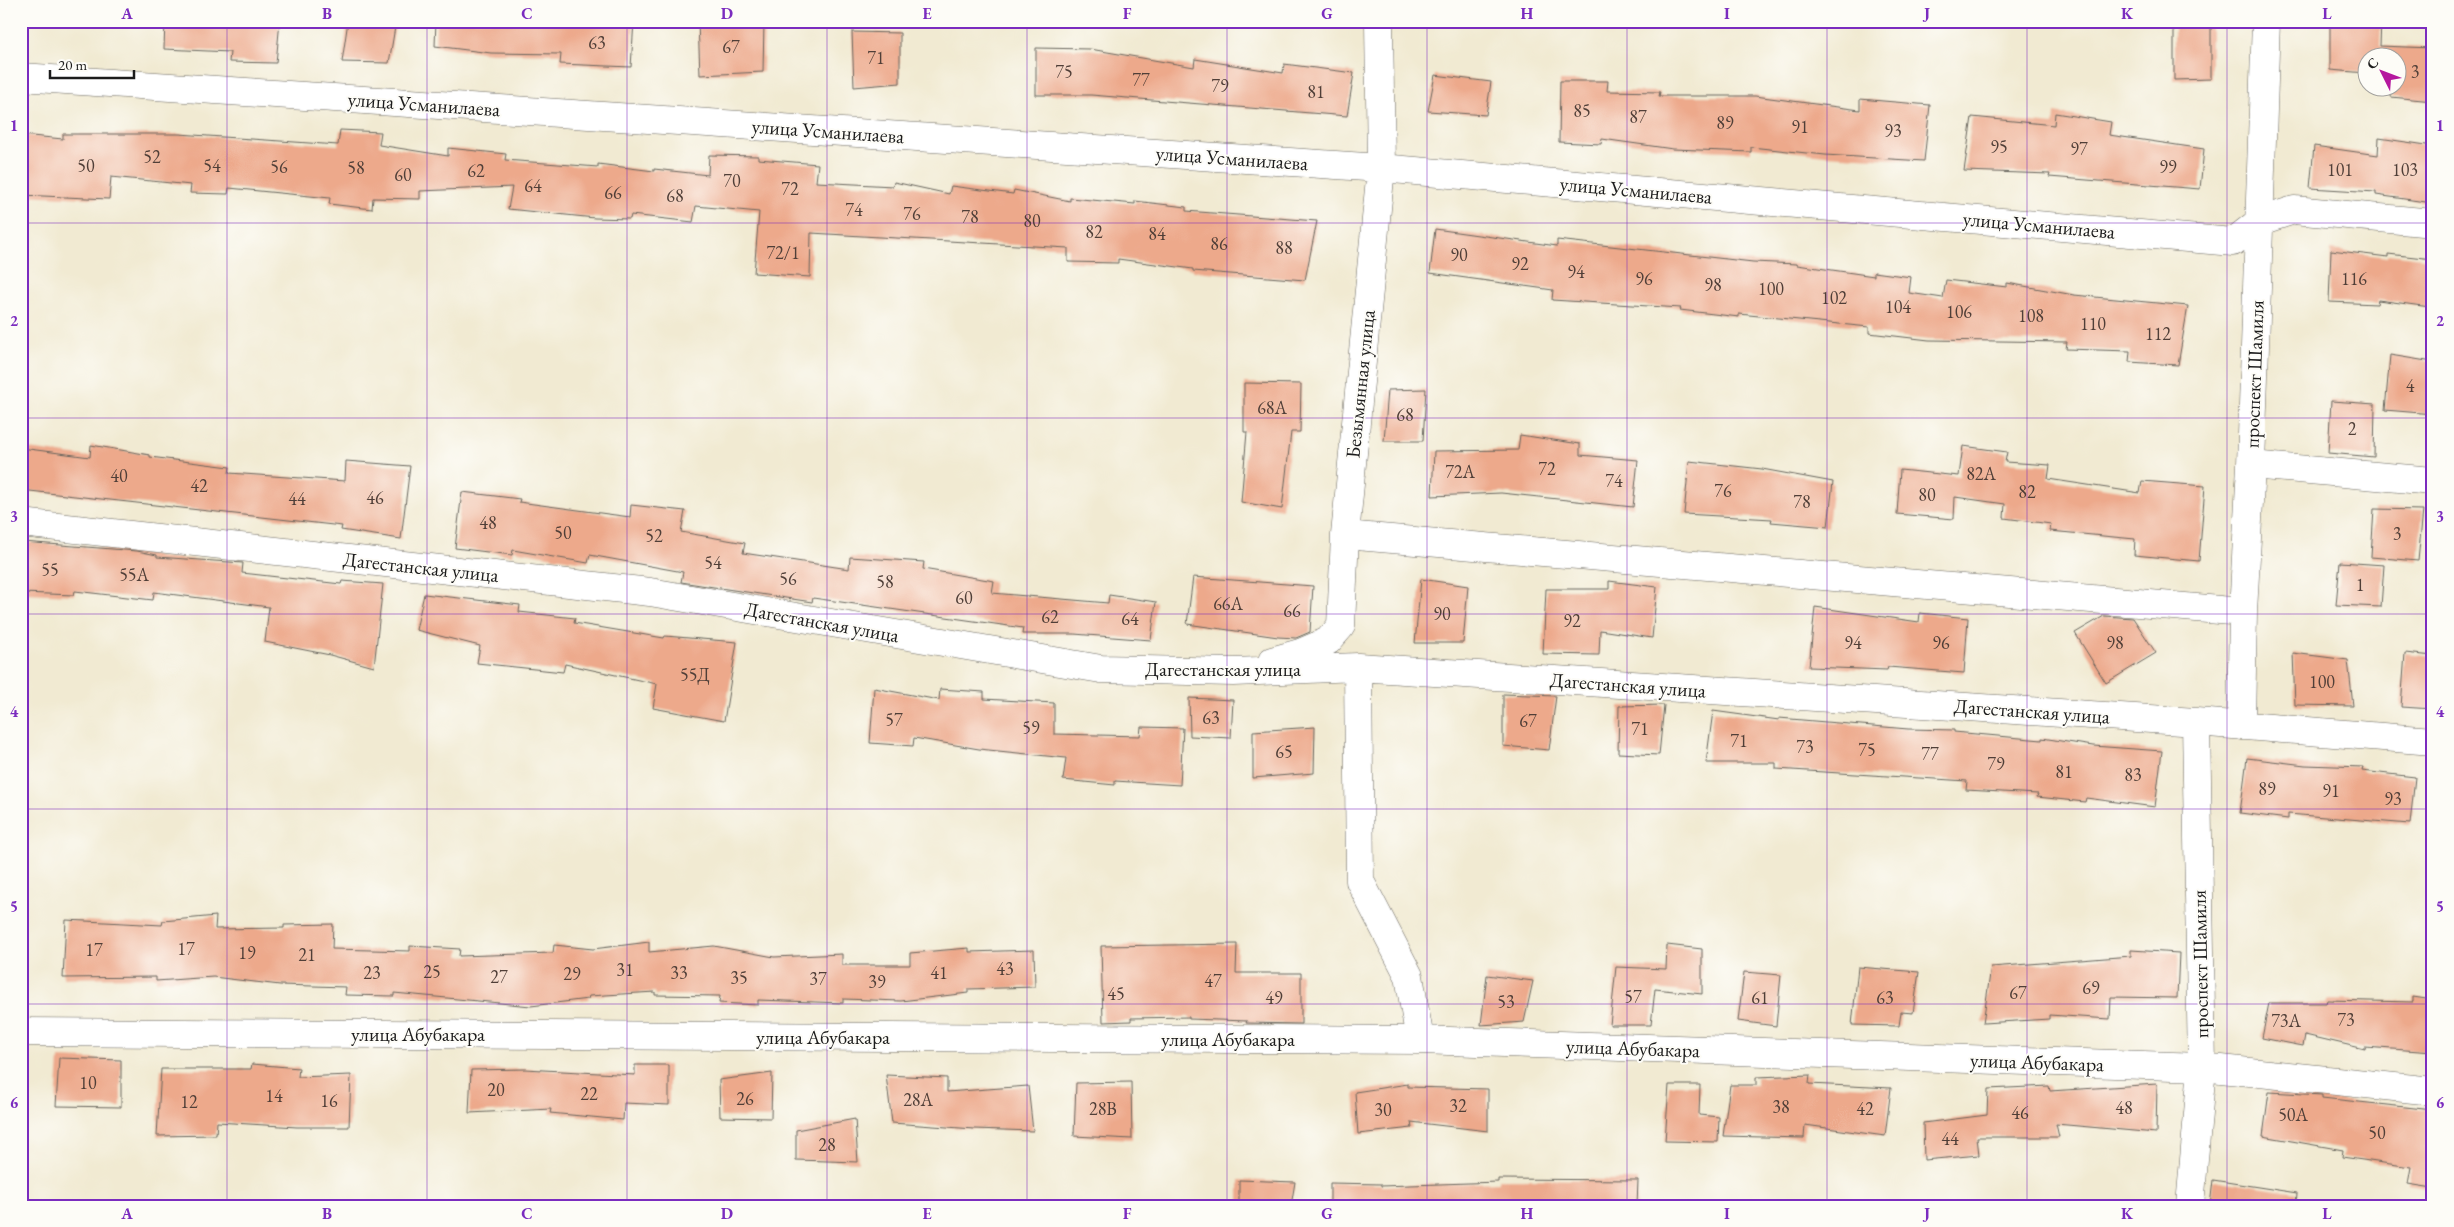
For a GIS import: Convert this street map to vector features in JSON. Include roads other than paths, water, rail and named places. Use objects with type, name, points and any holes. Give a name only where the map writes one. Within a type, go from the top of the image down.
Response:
[{"type":"street","name":"Безымянная улица","points":[[1233,672],[1307,650],[1328,641],[1341,626],[1345,535],[1381,168],[1380,21]]},
{"type":"street","name":"проспект Шамиля","points":[[2241,726],[2243,612],[2251,465],[2266,21]]},
{"type":"street","name":"улица Усманилаева","points":[[21,77],[1381,168],[2233,242],[2260,221],[2294,210],[2433,224]]},
{"type":"street","points":[[2251,465],[2433,481]]},
{"type":"street","name":"Дагестанская улица","points":[[21,523],[650,592],[1101,669],[1233,672],[1358,667],[2196,722],[2433,741]]},
{"type":"street","points":[[1345,535],[2243,612]]},
{"type":"street","points":[[1358,667],[1360,882],[1409,976],[1420,1040]]},
{"type":"street","name":"проспект Шамиля","points":[[2190,1206],[2202,1067],[2196,722]]},
{"type":"street","name":"улица Абубакара","points":[[21,1032],[1420,1040],[2202,1067],[2433,1091]]}]
